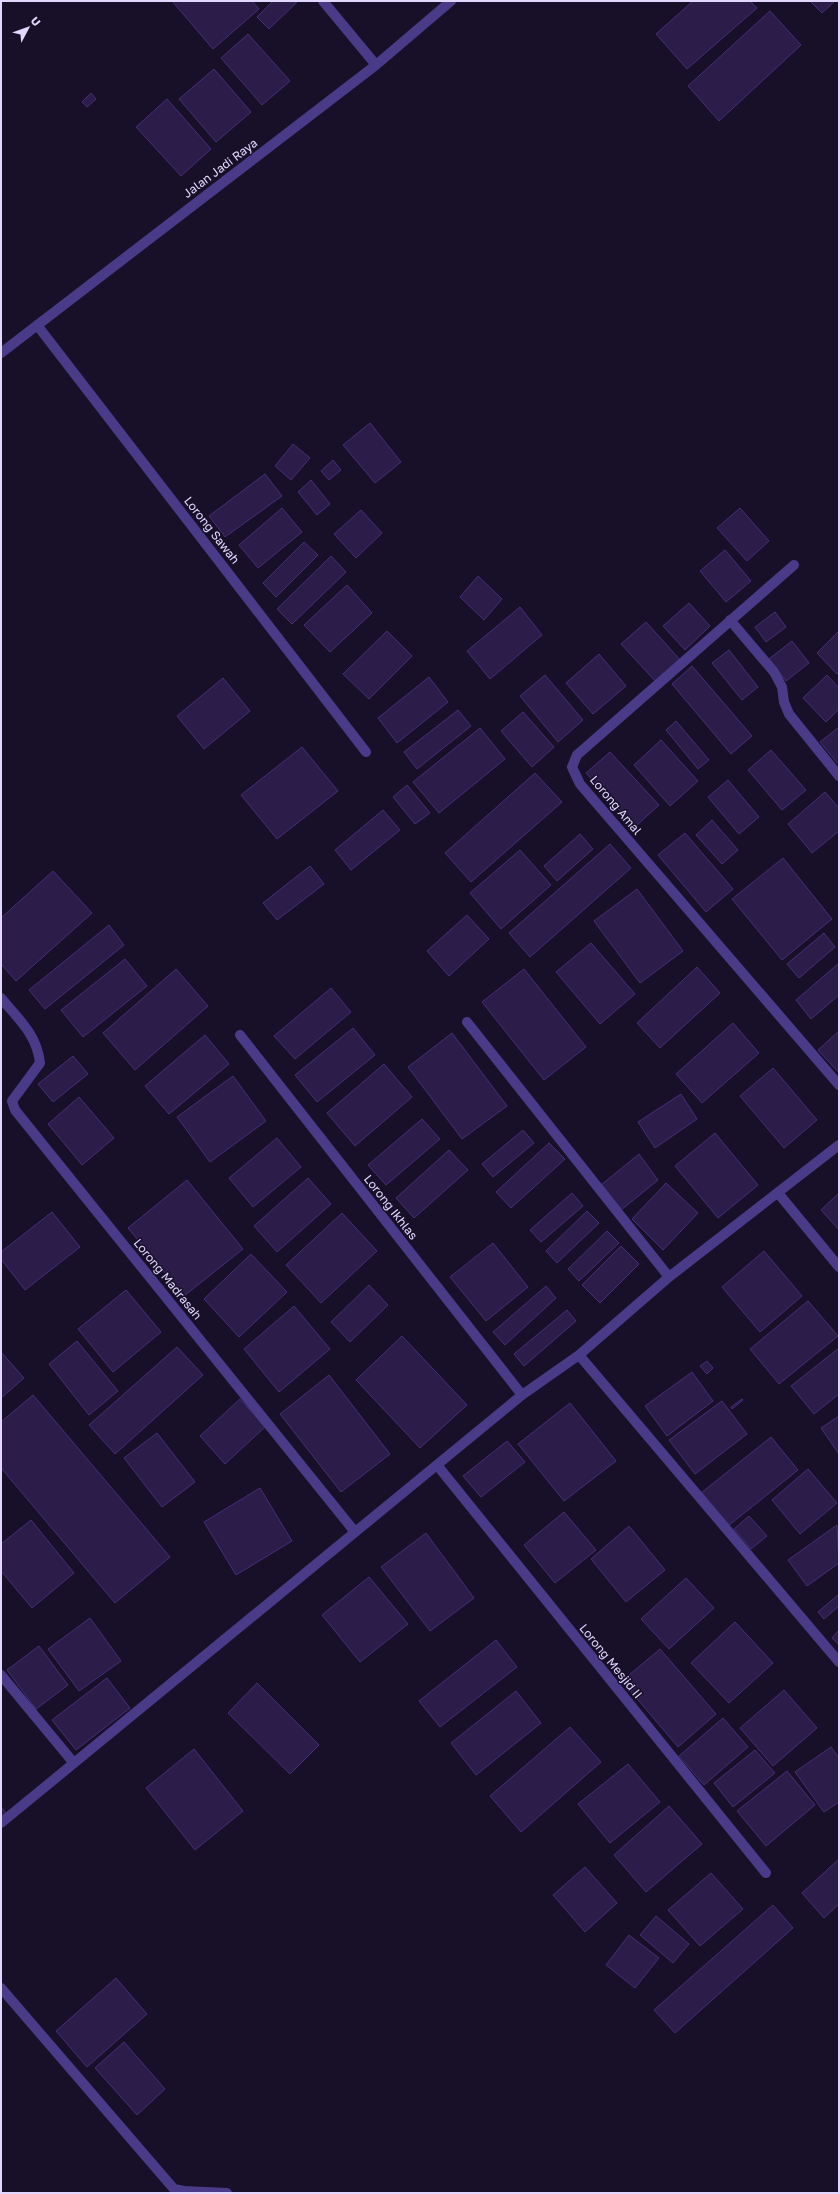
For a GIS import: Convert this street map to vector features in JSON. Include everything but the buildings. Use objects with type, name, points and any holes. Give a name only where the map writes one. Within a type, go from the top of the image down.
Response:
[{"type":"street","points":[[323,1],[376,65]]},
{"type":"street","name":"Jalan Jadi Raya","points":[[1,353],[376,65],[451,1]]},
{"type":"street","name":"Lorong Sawah","points":[[37,325],[366,752]]},
{"type":"street","name":"Lorong Amal","points":[[794,565],[577,755],[572,767],[580,784],[839,1085]]},
{"type":"street","points":[[730,620],[774,672],[782,687],[784,702],[789,714],[839,776]]},
{"type":"street","name":"Lorong Madrasah","points":[[1,998],[31,1035],[38,1047],[40,1063],[12,1101],[15,1110],[355,1532]]},
{"type":"street","points":[[467,1022],[669,1277]]},
{"type":"street","name":"Lorong Ikhlas","points":[[240,1035],[522,1396]]},
{"type":"street","points":[[1,1823],[73,1762],[522,1396],[579,1355],[669,1277],[839,1145]]},
{"type":"street","points":[[778,1193],[839,1267]]},
{"type":"street","points":[[579,1355],[839,1662]]},
{"type":"street","name":"Lorong Mesjid II","points":[[437,1465],[766,1872]]},
{"type":"street","points":[[1,1676],[73,1762]]},
{"type":"street","points":[[1,1988],[174,2189],[184,2191],[227,2193]]}]
